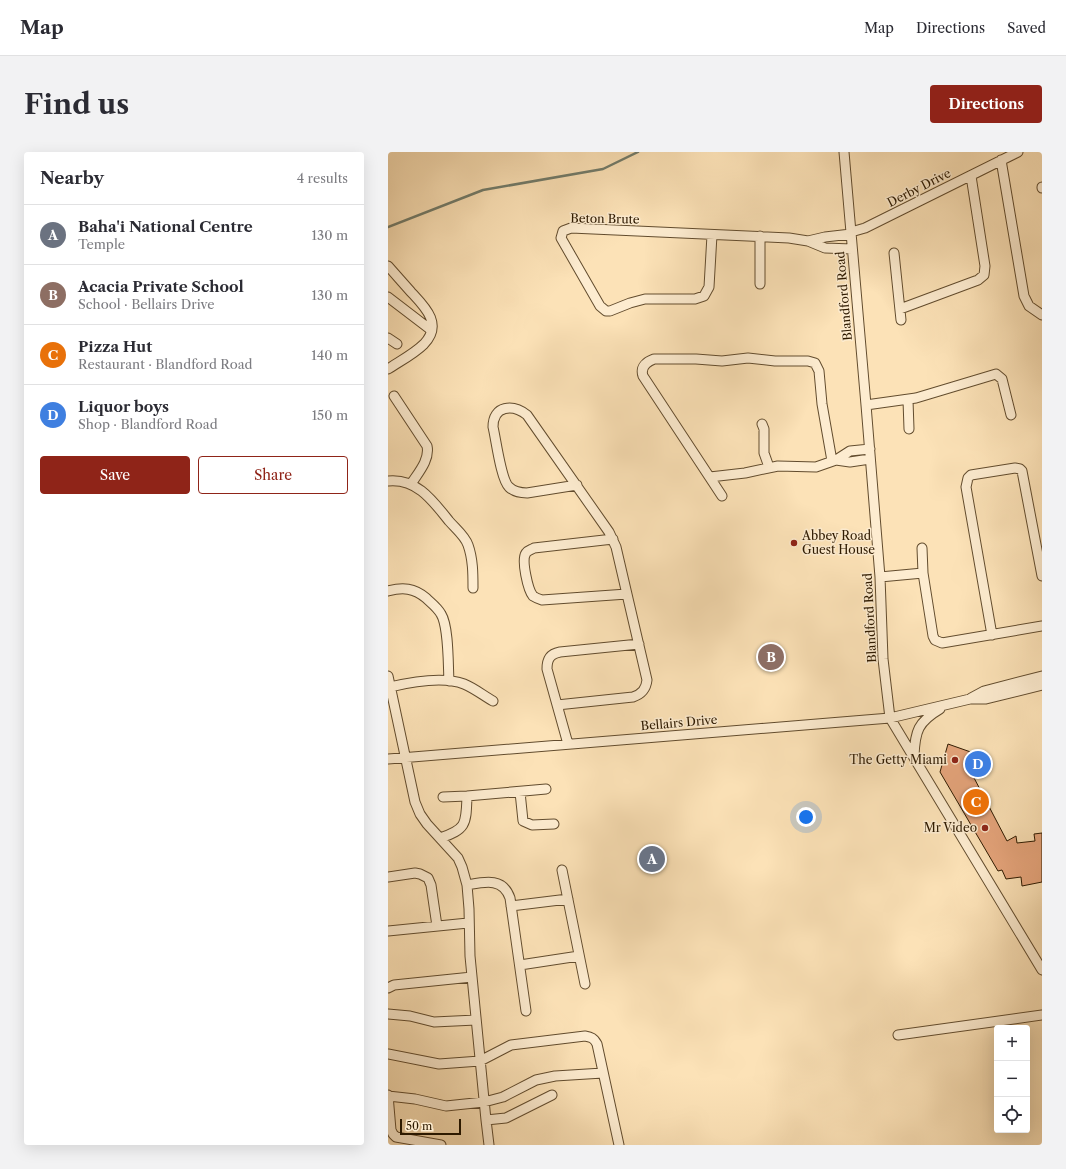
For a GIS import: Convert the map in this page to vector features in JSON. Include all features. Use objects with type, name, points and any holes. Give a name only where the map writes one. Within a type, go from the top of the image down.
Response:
[{"type":"street","name":"Blandford Road","points":[[844,152],[880,577],[883,659],[890,718],[1042,970]]},
{"type":"street","name":"Derby Drive","points":[[851,233],[865,228],[1018,152]]},
{"type":"street","points":[[1001,160],[1024,296],[1029,306],[1042,315]]},
{"type":"street","points":[[900,309],[978,280],[984,275],[985,266],[971,176]]},
{"type":"street","name":"Beton Brute","points":[[712,235],[710,287],[704,296],[695,299],[637,300],[610,311],[606,311],[600,306],[562,238],[563,231],[571,228],[760,236],[808,241],[825,248],[852,248]]},
{"type":"street","name":"Beton Brute","points":[[808,241],[825,236],[851,233]]},
{"type":"street","points":[[760,236],[760,284]]},
{"type":"street","points":[[894,253],[901,320]]},
{"type":"street","points":[[388,266],[426,309],[431,319],[431,330],[428,338],[419,349],[388,369]]},
{"type":"street","points":[[388,297],[431,330]]},
{"type":"street","points":[[388,338],[397,344]]},
{"type":"street","points":[[722,496],[643,376],[641,371],[642,368],[649,361],[696,359],[722,361],[748,358],[775,361],[808,360],[814,363],[817,365],[819,371],[822,404],[834,461]]},
{"type":"street","points":[[866,404],[908,400],[996,374],[1002,379],[1010,415]]},
{"type":"street","points":[[394,396],[427,446],[428,452],[426,461],[411,484]]},
{"type":"street","points":[[908,400],[909,429]]},
{"type":"street","points":[[557,704],[639,695],[646,686],[646,680],[613,540],[605,524],[528,415],[522,410],[504,408],[495,415],[493,427],[504,479],[509,488],[527,493],[577,486]]},
{"type":"street","points":[[762,424],[764,429],[764,453],[769,467]]},
{"type":"street","points":[[710,477],[746,473],[778,466],[821,467],[850,451],[870,449]]},
{"type":"street","points":[[834,461],[850,462],[870,459]]},
{"type":"street","points":[[992,635],[966,487],[967,481],[971,475],[1015,468],[1022,471],[1042,576]]},
{"type":"street","points":[[388,481],[403,481],[419,488],[434,501],[466,541],[472,563],[473,588]]},
{"type":"street","points":[[613,540],[534,548],[529,550],[524,558],[524,564],[530,590],[533,596],[542,600],[626,594]]},
{"type":"street","points":[[922,548],[923,573],[935,640],[942,643],[1042,626]]},
{"type":"street","points":[[880,577],[923,573]]},
{"type":"street","points":[[388,591],[397,589],[411,589],[424,597],[437,608],[441,614],[445,627],[449,681]]},
{"type":"street","points":[[568,744],[546,669],[548,658],[551,655],[560,652],[638,644]]},
{"type":"street","points":[[388,676],[417,808],[427,824],[458,858],[467,885],[472,978],[489,1145]]},
{"type":"street","name":"Bellairs Drive","points":[[970,699],[984,690],[1042,676]]},
{"type":"street","points":[[390,687],[420,682],[449,681],[464,684],[493,701]]},
{"type":"street","name":"Bellairs Drive","points":[[388,759],[890,718],[970,699],[986,699],[1042,685]]},
{"type":"street","points":[[914,756],[915,739],[920,726],[928,716],[948,704]]},
{"type":"street","points":[[443,797],[546,789]]},
{"type":"street","points":[[520,792],[523,821],[532,825],[554,824]]},
{"type":"street","points":[[440,838],[456,832],[465,822],[467,796]]},
{"type":"street","points":[[562,870],[585,984]]},
{"type":"street","points":[[388,878],[415,873],[428,878],[431,885],[437,926]]},
{"type":"street","points":[[467,885],[485,882],[495,883],[504,886],[508,891],[526,1011]]},
{"type":"street","points":[[511,906],[568,899]]},
{"type":"street","points":[[388,932],[468,923]]},
{"type":"street","points":[[520,966],[579,956]]},
{"type":"street","points":[[388,988],[394,985],[472,978]]},
{"type":"street","points":[[388,1014],[410,1016],[434,1022],[476,1020]]},
{"type":"street","points":[[898,1035],[1042,1015]]},
{"type":"street","points":[[388,1054],[439,1064],[480,1061],[511,1045],[585,1036],[592,1037],[595,1040],[619,1145]]},
{"type":"street","points":[[441,1145],[396,1137],[392,1134],[388,1095],[446,1106],[484,1102],[503,1097],[536,1080],[556,1076],[603,1073]]},
{"type":"street","points":[[486,1120],[506,1118],[552,1095]]},
{"type":"building","points":[[948,744],[982,756],[979,775],[972,774],[1007,841],[1016,836],[1017,843],[1035,841],[1034,834],[1042,833],[1042,882],[1022,886],[1021,877],[1006,879],[1002,870],[998,871],[940,772]]},
{"type":"waterway","points":[[388,227],[483,190],[603,169],[638,152]]},
{"type":"place","name":"Abbey Road Guest House","points":[[794,543]]},
{"type":"place","name":"Acacia Private School","points":[[771,657]]},
{"type":"place","name":"The Getty Miami","points":[[955,760]]},
{"type":"place","name":"Liquor boys","points":[[978,764]]},
{"type":"place","name":"Pizza Hut","points":[[976,802]]},
{"type":"place","name":"Mr Video","points":[[985,828]]},
{"type":"place","name":"Baha'i National Centre","points":[[652,859]]}]
